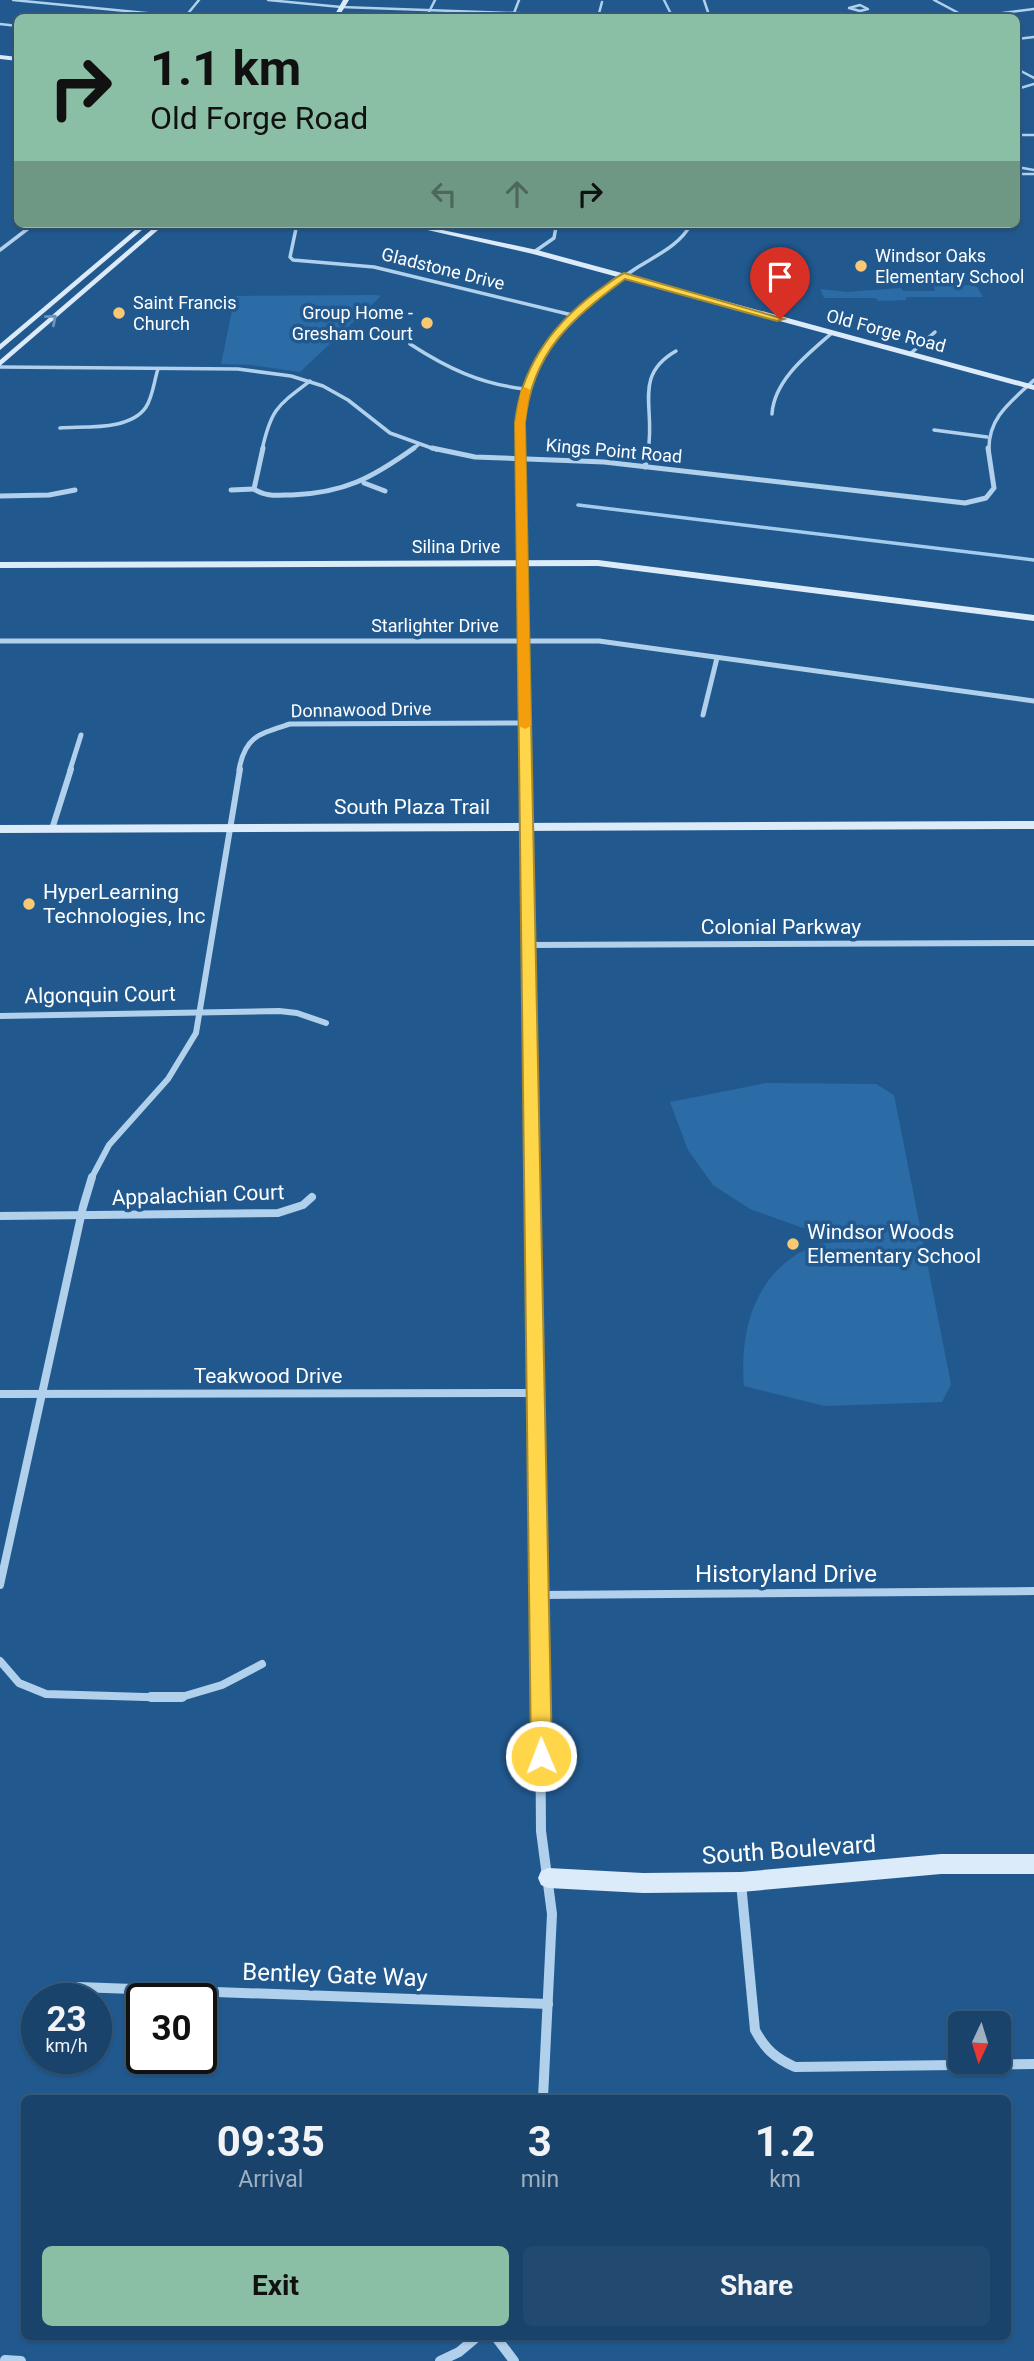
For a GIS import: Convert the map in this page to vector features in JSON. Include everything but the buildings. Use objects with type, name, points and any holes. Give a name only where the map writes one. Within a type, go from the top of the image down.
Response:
[{"type":"street","points":[[13,0],[155,14]]},
{"type":"street","points":[[187,14],[199,0]]},
{"type":"street","points":[[268,0],[341,7],[542,14]]},
{"type":"street","points":[[337,14],[345,0]]},
{"type":"street","points":[[348,14],[357,0]]},
{"type":"street","points":[[428,14],[435,0]]},
{"type":"street","points":[[514,13],[519,0]]},
{"type":"street","points":[[934,0],[959,14]]},
{"type":"street","points":[[599,14],[602,2]]},
{"type":"street","points":[[996,14],[1034,9]]},
{"type":"street","points":[[857,14],[860,11]]},
{"type":"street","points":[[0,250],[29,228]]},
{"type":"street","points":[[0,348],[141,228]]},
{"type":"street","points":[[0,365],[157,228]]},
{"type":"street","points":[[296,228],[290,258],[305,261],[303,268]]},
{"type":"street","name":"Old Forge Road","points":[[423,228],[534,252],[1032,385]]},
{"type":"street","points":[[534,252],[554,238],[556,228]]},
{"type":"street","points":[[543,2095],[552,1914],[541,1831],[537,1392],[520,423],[525,389],[541,354],[572,315],[624,276],[677,242],[688,228]]},
{"type":"street","name":"Gladstone Drive","points":[[305,261],[337,261],[374,267],[572,315]]},
{"type":"street","points":[[910,354],[934,332]]},
{"type":"street","points":[[772,414],[772,400],[787,379],[832,333]]},
{"type":"street","points":[[410,344],[450,371],[469,380],[499,387],[525,389]]},
{"type":"street","points":[[645,467],[651,432],[647,398],[651,371],[658,361],[676,351]]},
{"type":"street","name":"Kings Point Road","points":[[0,365],[250,370],[310,381],[337,393],[379,426],[418,445],[462,455],[564,459],[965,503],[983,500],[994,488],[987,437]]},
{"type":"street","points":[[60,428],[109,424],[136,416],[146,406],[158,369]]},
{"type":"street","points":[[254,489],[270,419],[280,404],[310,381]]},
{"type":"street","points":[[934,430],[987,437],[999,412],[1032,385]]},
{"type":"street","points":[[231,489],[254,489],[265,495],[337,492],[364,483],[418,445]]},
{"type":"street","points":[[364,483],[385,491]]},
{"type":"street","points":[[0,496],[50,495],[75,490]]},
{"type":"street","name":"Silina Drive","points":[[0,565],[522,563],[627,566],[1034,618]]},
{"type":"street","name":"Starlighter Drive","points":[[0,641],[598,641],[1034,701]]},
{"type":"street","points":[[703,715],[717,657]]},
{"type":"street","name":"Donnawood Drive","points":[[0,1585],[81,1216],[95,1169],[107,1147],[174,1075],[187,1055],[196,1033],[229,827],[245,746],[252,738],[271,728],[325,723],[525,723]]},
{"type":"street","points":[[52,828],[81,735]]},
{"type":"street","name":"South Plaza Trail","points":[[0,829],[1034,825]]},
{"type":"street","name":"Colonial Parkway","points":[[529,945],[1034,943]]},
{"type":"street","name":"Algonquin Court","points":[[0,1016],[279,1011],[297,1013],[326,1023]]},
{"type":"street","name":"Appalachian Court","points":[[0,1216],[278,1213],[303,1205],[312,1197]]},
{"type":"street","name":"Teakwood Drive","points":[[0,1394],[537,1392]]},
{"type":"street","name":"Historyland Drive","points":[[539,1595],[1034,1591]]},
{"type":"street","points":[[0,1661],[14,1680],[26,1688],[46,1695],[178,1698],[221,1687],[262,1664]]},
{"type":"street","name":"South Boulevard","points":[[548,1878],[741,1882],[941,1864],[1034,1864]]},
{"type":"street","points":[[741,1882],[753,2021],[764,2047],[778,2059],[795,2067],[1034,2064]]},
{"type":"street","name":"Bentley Gate Way","points":[[112,1988],[548,2004]]},
{"type":"street","points":[[440,2361],[473,2340]]},
{"type":"street","points":[[498,2340],[514,2361]]},
{"type":"street","points":[[5,2360],[21,2361]]},
{"type":"shaded area","points":[[976,285],[983,297],[906,297],[906,300],[878,301],[876,298],[824,298],[820,289],[847,292],[901,288],[903,291],[935,291],[934,286]]},
{"type":"shaded area","points":[[235,296],[381,296],[300,372],[221,364]]},
{"type":"shaded area","points":[[766,1083],[876,1084],[894,1095],[951,1384],[942,1402],[825,1406],[744,1386],[743,1365],[749,1323],[755,1303],[765,1285],[794,1256],[814,1246],[857,1240],[800,1227],[750,1209],[713,1185],[688,1150],[670,1102]]},
{"type":"waterway","points":[[664,0],[671,14]]},
{"type":"waterway","points":[[578,505],[1034,560]]},
{"type":"slow traffic","points":[[525,390],[520,423],[525,726]]},
{"type":"place","name":"Windsor Oaks Elementary School","points":[[861,266]]},
{"type":"place","name":"Saint Francis Church","points":[[119,313]]},
{"type":"place","name":"Group Home - Gresham Court","points":[[427,323]]},
{"type":"place","name":"HyperLearning Technologies, Inc","points":[[29,904]]},
{"type":"place","name":"Windsor Woods Elementary School","points":[[793,1244]]},
{"type":"route","points":[[541,1756],[520,423],[522,404],[534,366],[551,339],[580,308],[624,276],[780,319]]}]
